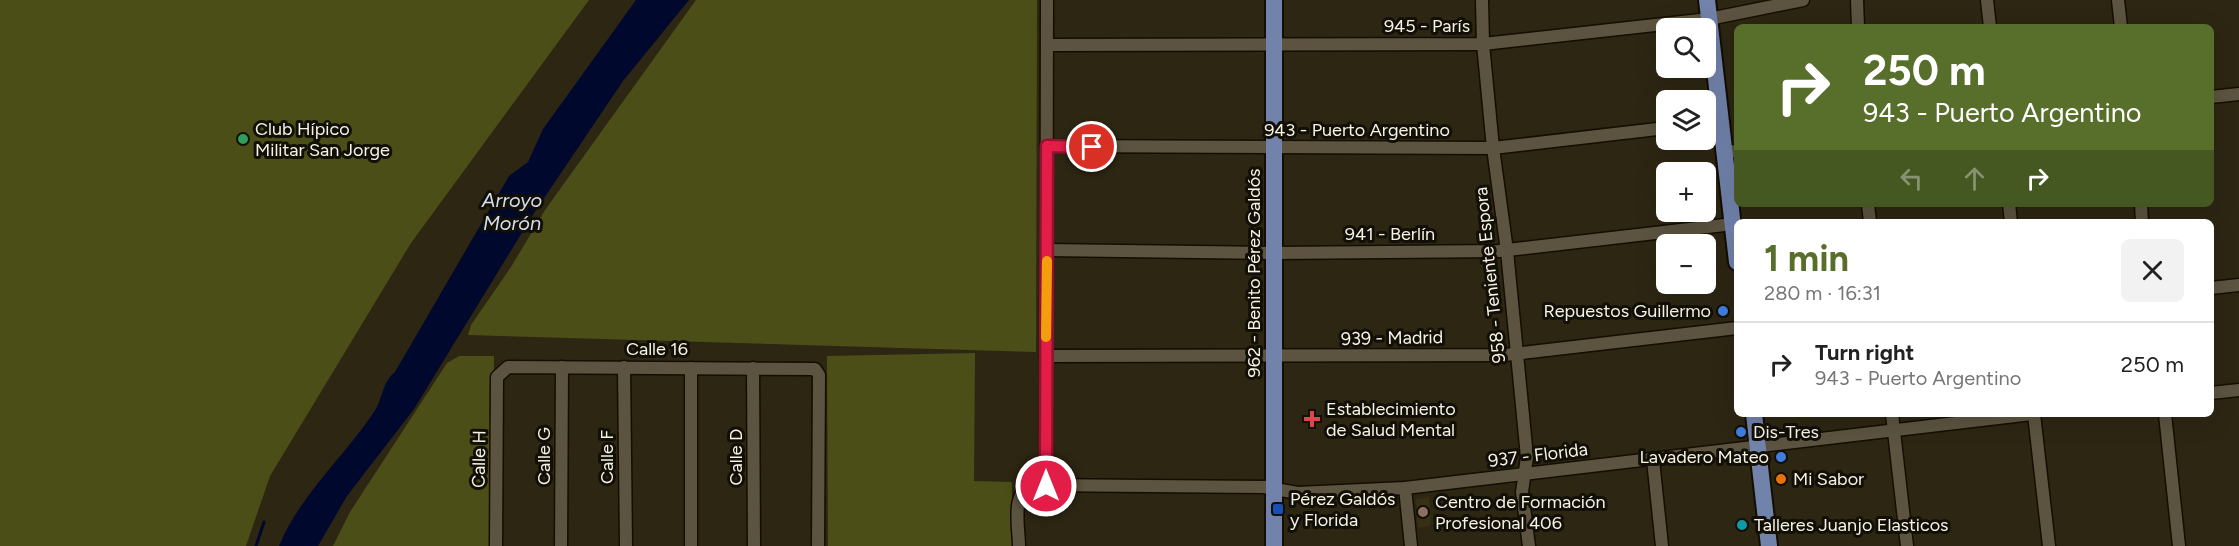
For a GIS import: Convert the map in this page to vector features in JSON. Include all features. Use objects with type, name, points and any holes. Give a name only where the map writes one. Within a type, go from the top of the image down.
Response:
[{"type":"main road","name":"962 - Benito Pérez Galdós","points":[[1274,0],[1274,546]]},
{"type":"main road","points":[[1707,0],[1709,18]]},
{"type":"main road","points":[[1716,128],[1731,151],[1734,234]]},
{"type":"main road","points":[[1754,417],[1769,546]]},
{"type":"street","points":[[1046,486],[1047,0]]},
{"type":"street","name":"958 - Teniente Espora","points":[[1482,0],[1483,44],[1493,148],[1507,251],[1527,457],[1522,492],[1529,546]]},
{"type":"street","name":"945 - París","points":[[1714,18],[1803,0]]},
{"type":"street","points":[[1857,0],[1858,24]]},
{"type":"street","points":[[1987,0],[1990,24]]},
{"type":"street","points":[[2118,0],[2121,24]]},
{"type":"street","name":"945 - París","points":[[1047,45],[1483,44],[1656,25]]},
{"type":"street","points":[[2214,97],[2239,94]]},
{"type":"street","name":"943 - Puerto Argentino","points":[[1047,146],[1274,149],[1493,148],[1656,129]]},
{"type":"street","name":"941 - Berlín","points":[[1047,250],[1275,253],[1507,251],[1733,224]]},
{"type":"street","points":[[2214,288],[2239,285]]},
{"type":"street","name":"939 - Madrid","points":[[1046,356],[1274,357],[1517,353],[1734,328]]},
{"type":"street","name":"Calle 16","points":[[500,372],[508,367],[815,369],[819,375],[818,546]]},
{"type":"street","name":"Calle G","points":[[561,546],[562,367]]},
{"type":"street","name":"Calle F","points":[[624,367],[626,546]]},
{"type":"street","points":[[691,368],[691,546]]},
{"type":"street","name":"Calle D","points":[[753,368],[754,546]]},
{"type":"street","name":"Calle H","points":[[496,546],[497,377],[500,372]]},
{"type":"street","points":[[2214,393],[2239,390]]},
{"type":"street","points":[[1892,417],[1906,546]]},
{"type":"street","name":"937 - Florida","points":[[1019,546],[1021,492],[1029,485],[1264,488],[1327,493],[1405,489],[2008,417]]},
{"type":"street","points":[[2033,417],[2049,546]]},
{"type":"street","points":[[2165,417],[2179,546]]},
{"type":"street","points":[[1653,460],[1662,546]]},
{"type":"street","points":[[1405,489],[1411,546]]},
{"type":"shaded area","name":"Centro de Formación Profesional 406","points":[[1429,497],[1431,525],[1418,528],[1416,499]]},
{"type":"green space","name":"Club Hípico Militar San Jorge","points":[[0,0],[589,0],[411,243],[270,476],[246,546],[0,546]]},
{"type":"green space","points":[[696,0],[1037,0],[1036,352],[468,335],[471,325],[511,267],[545,210]]},
{"type":"green space","points":[[975,353],[974,481],[1012,482],[1013,546],[828,546],[827,356]]},
{"type":"green space","points":[[459,356],[494,356],[492,546],[333,546],[350,512],[447,363]]},
{"type":"water","name":"Arroyo Morón","points":[[636,0],[689,0],[623,81],[534,213],[414,409],[347,496],[318,546],[279,546],[288,527],[310,493],[374,412],[385,386],[509,176],[528,162],[543,129]]},
{"type":"waterway","points":[[256,546],[264,522]]},
{"type":"slow traffic","points":[[1046,337],[1047,261]]},
{"type":"place","name":"Club Hípico Militar San Jorge","points":[[243,139]]},
{"type":"place","name":"Repuestos Guillermo","points":[[1723,311]]},
{"type":"place","name":"Establecimiento de Salud Mental","points":[[1312,419]]},
{"type":"place","name":"Dis-Tres","points":[[1741,432]]},
{"type":"place","name":"Lavadero Mateo","points":[[1781,457]]},
{"type":"place","name":"Mi Sabor","points":[[1781,479]]},
{"type":"place","name":"Pérez Galdós y Florida","points":[[1278,509]]},
{"type":"place","name":"Centro de Formación Profesional 406","points":[[1423,512]]},
{"type":"place","name":"Talleres Juanjo Elasticos","points":[[1742,525]]},
{"type":"route","points":[[1046,486],[1047,146],[1092,147]]}]
